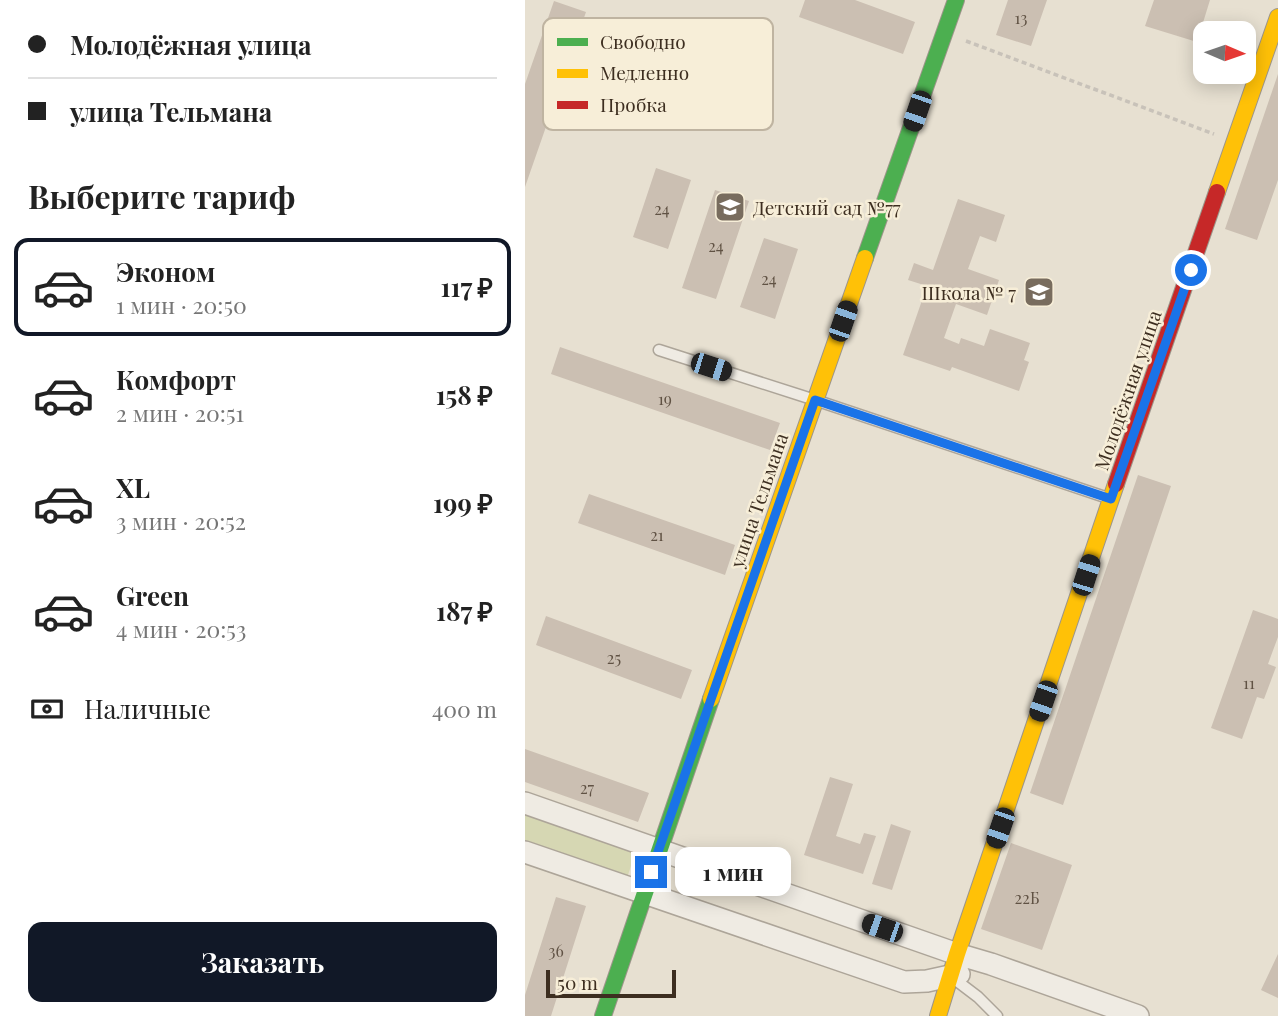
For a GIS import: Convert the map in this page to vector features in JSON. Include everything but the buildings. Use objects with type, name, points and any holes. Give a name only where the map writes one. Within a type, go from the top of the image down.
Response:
[{"type":"street","name":"улица Тельмана","points":[[603,1016],[658,850],[957,0]]},
{"type":"street","name":"Молодёжная улица","points":[[938,1016],[1111,499],[1278,17]]},
{"type":"street","points":[[525,803],[1138,1016]]},
{"type":"street","points":[[525,852],[904,982],[927,981],[991,964]]},
{"type":"lane","points":[[659,350],[1111,499]]},
{"type":"lane","points":[[951,976],[997,1016]]},
{"type":"path","points":[[944,33],[1235,142]]},
{"type":"green space","points":[[525,810],[637,848],[625,884],[525,847]]},
{"type":"traffic: fast","points":[[865,258],[956,0]]},
{"type":"traffic: fast","points":[[603,1016],[711,699]]},
{"type":"traffic: slow","points":[[1217,192],[1278,17]]},
{"type":"traffic: slow","points":[[711,699],[865,258]]},
{"type":"traffic: slow","points":[[938,1016],[1116,484]]},
{"type":"traffic: jam","points":[[1116,484],[1217,192]]},
{"type":"place","name":"Детский сад №77","points":[[730,207]]},
{"type":"place","name":"Школа № 7","points":[[1039,292]]},
{"type":"route","points":[[651,872],[815,400],[1111,499],[1191,270]]}]
